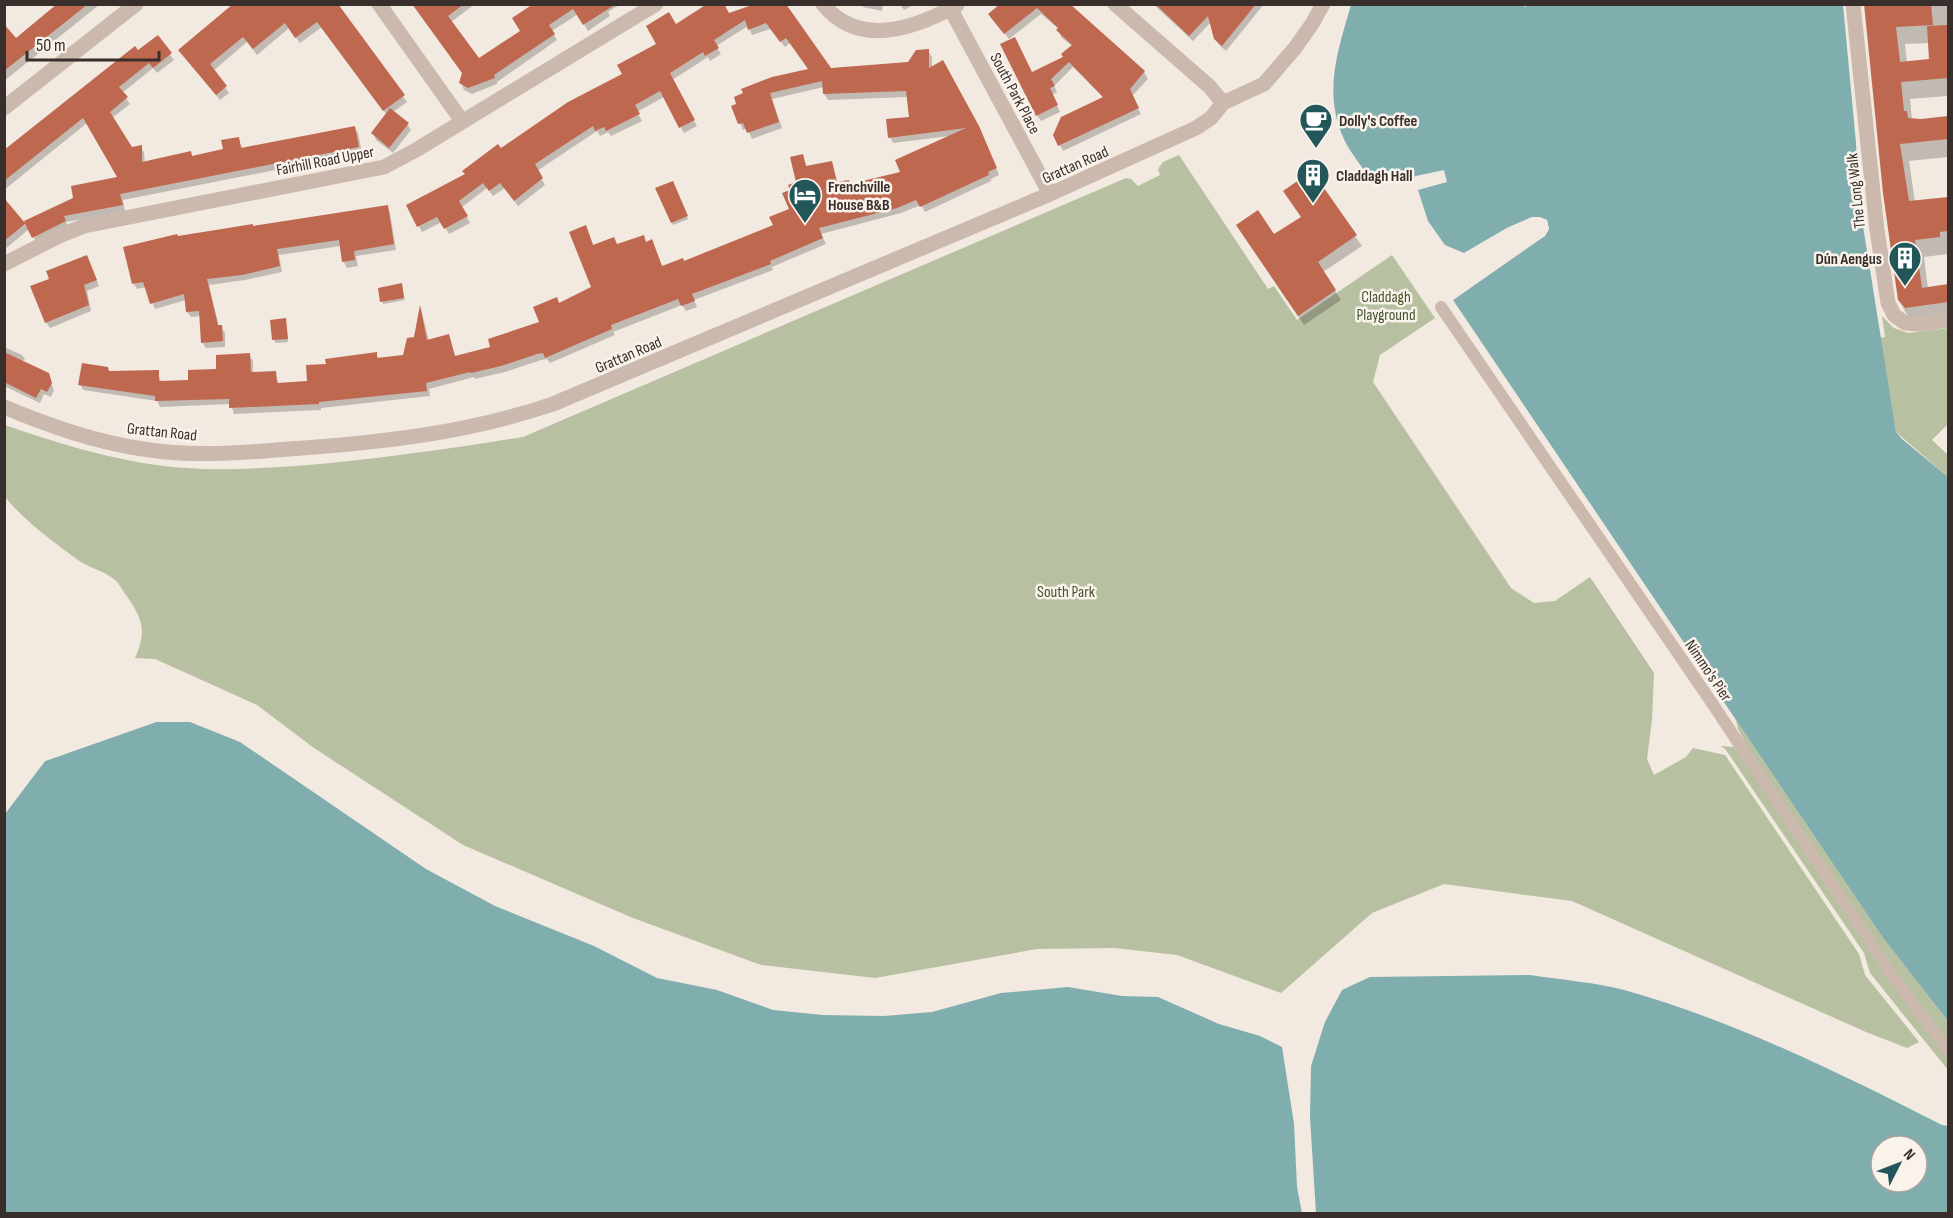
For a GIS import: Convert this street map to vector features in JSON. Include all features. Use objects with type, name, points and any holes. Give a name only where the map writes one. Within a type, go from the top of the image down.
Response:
[{"type":"street","points":[[4,108],[136,4]]},
{"type":"street","points":[[379,4],[462,121]]},
{"type":"street","name":"Fairhill Road Upper","points":[[4,264],[84,226],[384,167],[416,150],[656,4]]},
{"type":"street","points":[[823,4],[849,25],[871,32],[898,29],[954,6]]},
{"type":"street","points":[[1115,4],[1210,87],[1223,103],[1264,84],[1276,72],[1312,24],[1323,4]]},
{"type":"street","name":"The Long Walk","points":[[1853,4],[1877,230],[1888,303],[1894,315],[1905,323],[1920,324],[1948,320]]},
{"type":"street","name":"South Park Place","points":[[954,6],[1050,194]]},
{"type":"street","name":"Grattan Road","points":[[4,408],[49,426],[97,440],[145,450],[191,453],[334,446],[419,437],[494,422],[553,404],[1050,194],[1204,124],[1223,103]]},
{"type":"street","name":"Nimmo's Pier","points":[[1441,307],[1714,706],[1894,978],[1948,1051]]},
{"type":"green space","name":"South Park","points":[[1179,155],[1268,289],[1274,286],[1297,320],[1392,255],[1435,318],[1380,355],[1373,382],[1511,588],[1534,603],[1555,601],[1590,577],[1654,673],[1652,720],[1647,759],[1654,775],[1686,757],[1693,748],[1725,755],[1859,954],[1865,975],[1919,1042],[1907,1048],[1866,1032],[1572,901],[1444,884],[1372,913],[1281,993],[1177,955],[1115,948],[1037,949],[875,978],[761,965],[633,918],[463,845],[314,748],[257,705],[155,659],[135,658],[141,640],[141,625],[136,611],[118,583],[107,574],[82,563],[59,546],[30,523],[5,497],[5,425],[71,446],[141,463],[214,469],[353,461],[523,437],[1126,178],[1131,179],[1138,186],[1160,175],[1158,169],[1163,162]]},
{"type":"green space","points":[[1882,316],[1894,328],[1908,333],[1948,328],[1948,424],[1932,440],[1948,455],[1948,477],[1896,432],[1880,338],[1885,337]]},
{"type":"green space","points":[[1736,720],[1883,938],[1948,1021],[1948,1044],[1921,1009],[1750,752]]},
{"type":"green space","points":[[1721,746],[1734,747],[1948,1058],[1948,1070],[1870,973],[1864,953],[1726,750]]},
{"type":"water","points":[[1518,4],[1526,7],[1527,4],[1843,5],[1859,201],[1896,432],[1948,477],[1948,1021],[1883,938],[1453,300],[1545,236],[1549,229],[1547,220],[1532,217],[1507,228],[1464,253],[1445,245],[1428,221],[1418,190],[1447,182],[1444,170],[1374,185],[1348,147],[1340,129],[1335,111],[1334,76],[1351,5]]},
{"type":"water","points":[[156,722],[190,722],[240,742],[426,869],[495,906],[594,946],[657,978],[717,990],[773,1010],[823,1015],[884,1016],[932,1012],[1001,993],[1068,987],[1122,996],[1158,997],[1219,1024],[1260,1036],[1282,1047],[1294,1124],[1297,1187],[1302,1213],[5,1213],[4,814],[45,761]]},
{"type":"water","points":[[1530,975],[1613,987],[1706,1017],[1786,1050],[1948,1126],[1948,1213],[1316,1213],[1310,1117],[1311,1066],[1325,1022],[1342,990],[1370,977]]},
{"type":"pier","points":[[1532,217],[1547,220],[1549,229],[1545,235],[1453,300],[1451,298],[1543,233],[1547,225],[1540,220],[1532,220],[1508,230],[1465,256],[1461,255],[1507,228]]},
{"type":"pier","points":[[156,719],[182,719],[190,722],[156,722],[45,761],[5,814],[4,809],[43,758]]},
{"type":"building","points":[[57,4],[88,4],[4,71],[4,24],[16,38]]},
{"type":"building","points":[[233,4],[338,4],[405,95],[383,111],[317,22],[295,38],[285,23],[253,49],[243,37],[210,64],[227,86],[216,95],[178,50]]},
{"type":"building","points":[[412,4],[464,4],[448,16],[479,58],[520,31],[512,18],[533,4],[616,4],[583,25],[573,9],[549,25],[555,34],[494,75],[495,78],[468,88],[459,83],[462,73]]},
{"type":"building","points":[[707,4],[724,4],[729,13],[755,4],[786,4],[831,68],[908,62],[916,50],[929,49],[929,68],[943,60],[979,126],[997,168],[988,172],[989,175],[920,207],[916,200],[897,208],[819,228],[823,238],[770,261],[771,264],[692,294],[695,301],[681,306],[678,299],[611,325],[612,329],[545,358],[543,353],[537,354],[501,366],[426,383],[427,391],[319,402],[319,404],[229,408],[229,399],[155,401],[155,396],[78,385],[82,363],[108,367],[109,371],[159,370],[159,381],[188,380],[188,370],[216,369],[216,355],[250,353],[251,372],[276,371],[277,383],[307,381],[306,365],[326,364],[325,359],[377,352],[377,358],[403,355],[407,338],[414,337],[420,305],[427,340],[449,334],[455,356],[490,347],[488,339],[539,322],[533,307],[557,297],[559,303],[591,287],[569,232],[586,225],[593,245],[614,237],[617,244],[644,235],[646,242],[652,239],[662,266],[683,258],[684,261],[773,225],[769,217],[789,209],[782,193],[790,190],[788,185],[796,182],[790,157],[803,154],[806,166],[832,161],[837,182],[849,180],[850,184],[900,172],[895,160],[966,128],[888,138],[886,119],[909,117],[906,91],[823,94],[822,81],[770,93],[779,122],[747,133],[743,123],[738,124],[731,106],[736,104],[734,97],[743,93],[741,89],[772,77],[808,69],[786,38],[780,42],[766,23],[748,30],[745,20],[714,40],[719,48],[705,56],[703,52],[670,73],[695,120],[679,128],[660,91],[635,105],[640,114],[606,131],[604,127],[595,131],[593,126],[535,164],[543,178],[514,201],[500,183],[489,191],[483,183],[459,201],[468,216],[444,229],[437,217],[417,227],[406,205],[465,174],[462,171],[498,144],[501,148],[568,102],[622,74],[617,65],[656,44],[646,26],[669,12],[676,24]]},
{"type":"building","points":[[1000,4],[1070,4],[1145,71],[1130,89],[1139,108],[1058,146],[1053,135],[1061,117],[1103,97],[1069,62],[1051,79],[1055,86],[1050,88],[1058,105],[1036,116],[1000,44],[1015,37],[1032,72],[1063,57],[1061,54],[1072,45],[1037,8],[1004,34],[988,14]]},
{"type":"building","points":[[1155,4],[1256,4],[1222,46],[1214,39],[1208,16],[1189,36]]},
{"type":"building","points":[[1864,4],[1931,4],[1933,25],[1896,27],[1900,62],[1929,59],[1927,26],[1948,25],[1948,78],[1901,82],[1904,111],[1907,111],[1908,118],[1948,116],[1948,139],[1900,144],[1909,201],[1948,197],[1948,231],[1940,232],[1940,237],[1915,240],[1922,288],[1948,284],[1948,302],[1905,308],[1898,300],[1883,193]]},
{"type":"building","points":[[158,35],[172,53],[153,68],[149,63],[119,87],[128,97],[110,112],[132,147],[142,145],[142,162],[191,151],[192,156],[223,149],[221,140],[239,137],[241,148],[355,126],[359,147],[120,194],[123,205],[64,216],[66,221],[32,238],[25,224],[4,241],[4,198],[25,223],[24,221],[73,198],[71,186],[117,177],[83,118],[4,181],[4,150],[135,46],[138,50]]},
{"type":"building","points":[[390,108],[409,123],[389,148],[371,133]]},
{"type":"building","points":[[1312,171],[1357,235],[1318,262],[1336,290],[1298,316],[1236,225],[1258,210],[1274,234],[1301,217],[1283,191]]},
{"type":"building","points":[[673,181],[688,216],[671,223],[655,188]]},
{"type":"building","points":[[388,205],[394,244],[354,251],[355,260],[342,262],[339,240],[277,249],[280,266],[242,275],[207,279],[218,325],[222,325],[223,341],[201,343],[199,311],[186,312],[184,294],[150,304],[143,282],[132,284],[123,247],[177,234],[178,236],[253,224],[253,226]]},
{"type":"building","points":[[87,255],[97,280],[84,285],[89,305],[45,323],[30,286],[49,279],[46,271]]},
{"type":"building","points":[[402,283],[404,298],[380,302],[378,288]]},
{"type":"building","points":[[286,318],[288,339],[272,340],[270,320]]},
{"type":"building","points":[[4,352],[49,373],[52,383],[47,392],[41,389],[36,398],[4,382]]},
{"type":"place","name":"Dolly's Coffee","points":[[1316,149]]},
{"type":"place","name":"Claddagh Hall","points":[[1313,204]]},
{"type":"place","name":"Frenchville House B&B","points":[[805,224]]},
{"type":"place","name":"Dún Aengus","points":[[1905,287]]},
{"type":"park label","name":"Claddagh Playground","points":[[1386,305]]}]
